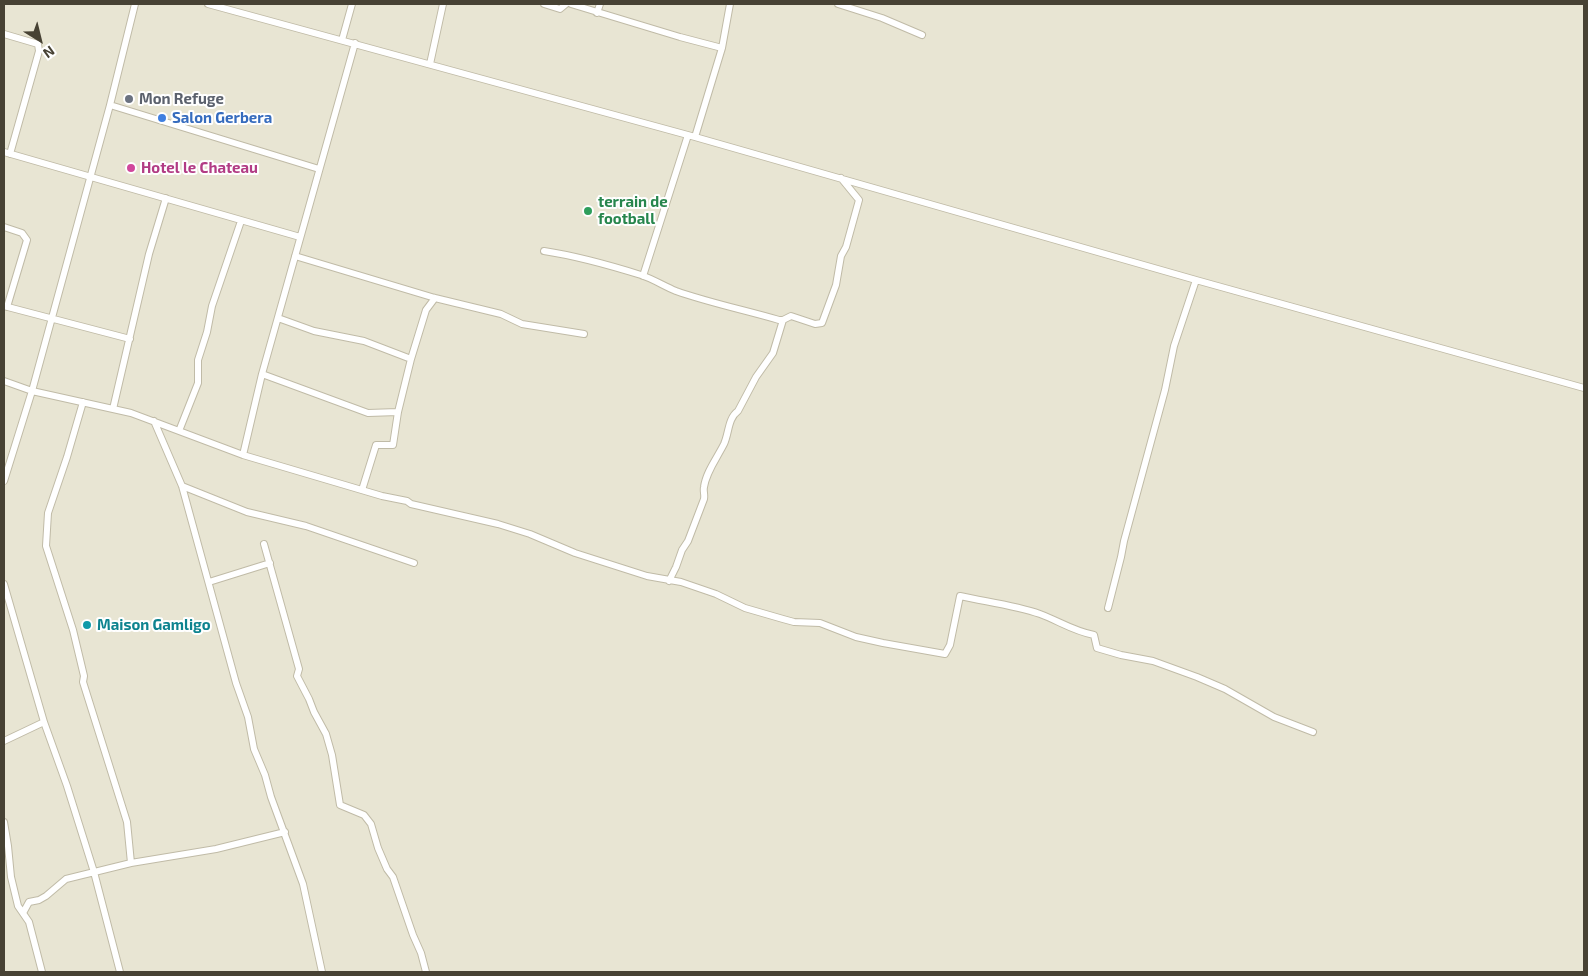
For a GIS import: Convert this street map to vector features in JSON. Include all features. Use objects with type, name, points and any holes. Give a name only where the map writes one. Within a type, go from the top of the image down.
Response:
[{"type":"street","points":[[4,481],[32,391],[110,105],[135,4]]},
{"type":"street","points":[[208,4],[692,136],[1196,280],[1584,388]]},
{"type":"street","points":[[342,40],[352,4]]},
{"type":"street","points":[[430,64],[443,4]]},
{"type":"street","points":[[544,4],[560,9],[566,4]]},
{"type":"street","points":[[571,4],[722,48]]},
{"type":"street","points":[[597,13],[600,4]]},
{"type":"street","points":[[643,276],[722,48],[730,4]]},
{"type":"street","points":[[838,4],[882,18],[922,35]]},
{"type":"street","points":[[4,34],[38,44],[39,51],[7,153],[300,237]]},
{"type":"street","points":[[242,455],[262,374],[355,43]]},
{"type":"street","points":[[110,105],[319,169]]},
{"type":"street","points":[[841,178],[859,200]]},
{"type":"street","points":[[544,251],[609,265],[713,303],[783,320],[791,316],[815,324],[822,323],[836,285],[841,256],[846,247],[864,185]]},
{"type":"street","points":[[114,409],[149,254],[166,198]]},
{"type":"street","points":[[179,431],[198,383],[198,360],[207,332],[212,306],[241,221]]},
{"type":"street","points":[[4,227],[22,233],[28,240],[5,306],[130,339]]},
{"type":"street","points":[[295,256],[435,298],[501,314],[522,324],[584,334]]},
{"type":"street","points":[[1108,608],[1124,541],[1166,390],[1174,346],[1196,280]]},
{"type":"street","points":[[362,490],[376,445],[392,444],[411,359],[426,310],[435,298]]},
{"type":"street","points":[[278,318],[314,331],[364,342],[411,359]]},
{"type":"street","points":[[669,581],[682,550],[688,542],[705,494],[703,489],[708,474],[724,443],[732,415],[738,411],[756,377],[773,352],[783,320]]},
{"type":"street","points":[[262,374],[368,413],[398,412]]},
{"type":"street","points":[[4,382],[32,391],[131,413],[242,455],[448,514],[498,524],[530,534],[575,553],[647,576],[681,582],[716,594],[745,608],[794,622],[820,623],[856,637],[945,654],[950,645],[960,596],[1003,604],[1041,614],[1079,632],[1094,635],[1097,648],[1153,661],[1196,677],[1225,689],[1274,717],[1313,732]]},
{"type":"street","points":[[83,402],[67,458],[48,512],[46,546],[73,630],[84,676],[83,682],[126,822],[131,863]]},
{"type":"street","points":[[154,421],[182,486],[236,683],[248,717],[254,749],[265,774],[270,797],[285,832],[303,884],[322,972]]},
{"type":"street","points":[[182,486],[247,512],[306,526],[414,563]]},
{"type":"street","points":[[264,544],[298,669],[298,676],[326,734],[332,755],[340,805],[364,815],[371,824],[378,848],[387,869],[393,877],[426,972]]},
{"type":"street","points":[[209,582],[270,563]]},
{"type":"street","points":[[4,584],[44,722],[94,872],[120,972]]},
{"type":"street","points":[[4,741],[44,722]]},
{"type":"street","points":[[4,822],[11,877],[18,906],[29,922],[42,972]]},
{"type":"street","points":[[24,913],[29,902],[46,896],[66,878],[131,863],[216,849],[285,832]]},
{"type":"shaded area","points":[[4,4],[1584,4],[1584,972],[4,972]]},
{"type":"place","name":"Mon Refuge","points":[[129,99]]},
{"type":"place","name":"Salon Gerbera","points":[[162,118]]},
{"type":"place","name":"Hotel le Chateau","points":[[131,168]]},
{"type":"place","name":"terrain de football","points":[[588,211]]},
{"type":"place","name":"Maison Gamligo","points":[[87,625]]}]
